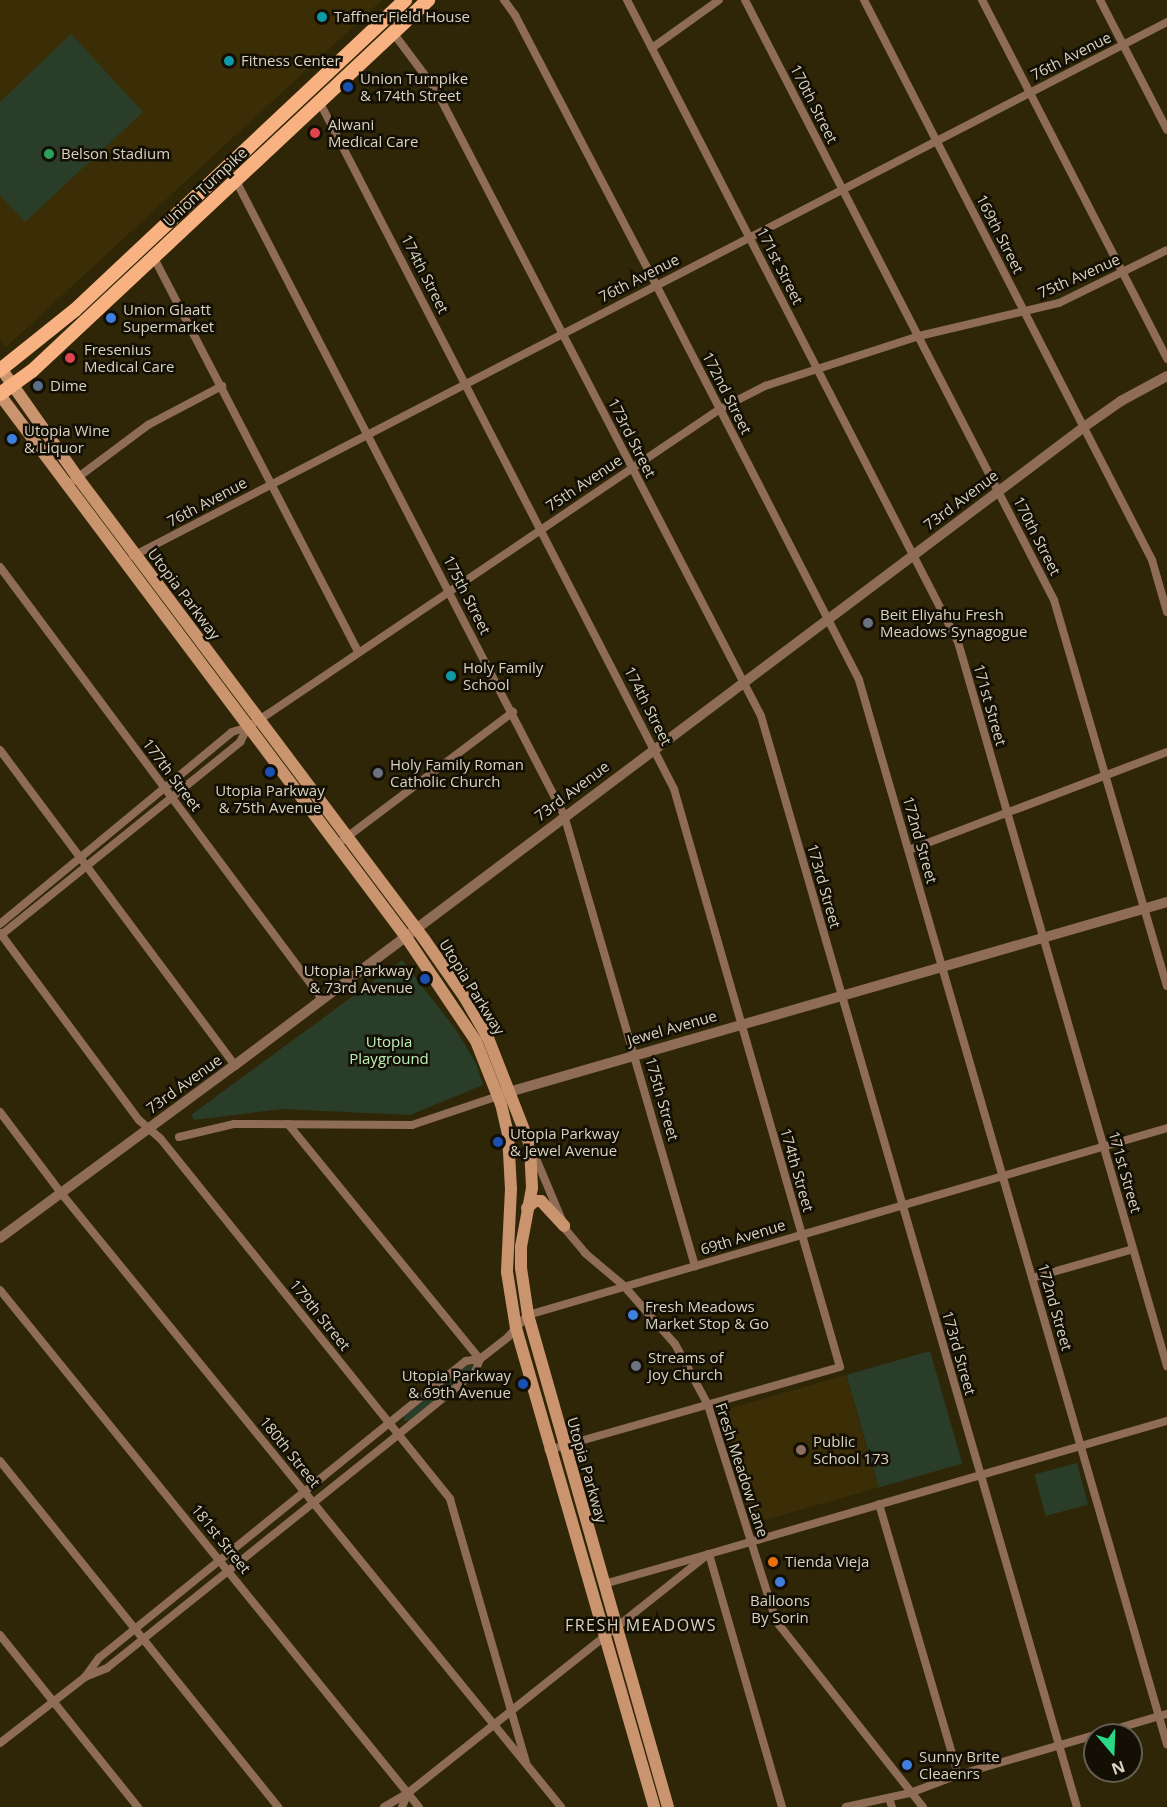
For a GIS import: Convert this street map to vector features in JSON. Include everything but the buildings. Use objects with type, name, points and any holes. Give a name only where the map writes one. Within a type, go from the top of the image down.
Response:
[{"type":"main road","name":"Union Turnpike","points":[[0,369],[75,310],[405,0]]},
{"type":"main road","name":"Union Turnpike","points":[[0,395],[32,371],[428,0]]},
{"type":"main road","name":"Utopia Parkway","points":[[0,369],[347,837],[411,933]]},
{"type":"main road","name":"Utopia Parkway","points":[[0,395],[335,845],[465,998],[483,1028],[504,1094],[530,1145],[532,1188],[521,1247],[521,1268],[528,1315],[668,1807]]},
{"type":"main road","name":"Utopia Parkway","points":[[504,1094],[511,1189],[507,1272],[516,1328],[549,1450],[654,1807]]},
{"type":"main road","points":[[527,1208],[535,1201],[541,1201],[564,1226]]},
{"type":"street","name":"172nd Street","points":[[504,0],[520,25],[860,680],[1081,1446],[1163,1715],[1167,1744]]},
{"type":"street","name":"171st Street","points":[[627,0],[958,642],[1167,1366]]},
{"type":"street","points":[[652,48],[719,0]]},
{"type":"street","name":"170th Street","points":[[745,0],[1054,600],[1167,986]]},
{"type":"street","name":"169th Street","points":[[864,0],[1152,560],[1167,612]]},
{"type":"street","points":[[982,0],[1167,359]]},
{"type":"street","points":[[1100,0],[1167,130]]},
{"type":"street","name":"76th Avenue","points":[[124,561],[1167,22]]},
{"type":"street","name":"173rd Street","points":[[394,34],[436,90],[760,716],[1077,1807]]},
{"type":"street","name":"174th Street","points":[[320,103],[674,789],[840,1367],[708,1405]]},
{"type":"street","name":"175th Street","points":[[227,165],[369,433],[564,815],[695,1266]]},
{"type":"street","name":"75th Avenue","points":[[0,924],[232,732],[248,727],[720,409],[765,386],[919,336],[1059,303],[1167,250]]},
{"type":"street","points":[[154,258],[358,652]]},
{"type":"street","name":"73rd Avenue","points":[[0,1238],[235,1065],[564,815],[1084,427],[1121,401],[1167,376]]},
{"type":"street","points":[[67,485],[148,424],[222,386]]},
{"type":"street","name":"177th Street","points":[[0,567],[322,999]]},
{"type":"street","points":[[335,845],[513,712]]},
{"type":"street","name":"75th Avenue","points":[[1,935],[240,741],[248,727]]},
{"type":"street","points":[[0,750],[235,1065]]},
{"type":"street","points":[[909,850],[1167,752]]},
{"type":"street","name":"Jewel Avenue","points":[[179,1137],[234,1124],[412,1125],[635,1054],[1167,902]]},
{"type":"street","name":"179th Street","points":[[1,935],[139,1120],[160,1138],[450,1499],[526,1762]]},
{"type":"street","name":"180th Street","points":[[0,1112],[61,1192],[561,1807]]},
{"type":"street","points":[[288,1124],[480,1359]]},
{"type":"street","name":"69th Avenue","points":[[528,1315],[801,1233],[1167,1128]]},
{"type":"street","name":"Fresh Meadow Lane","points":[[530,1145],[564,1226],[585,1253],[624,1286],[675,1344],[708,1405],[776,1621],[923,1807]]},
{"type":"street","points":[[1032,1278],[1133,1249]]},
{"type":"street","name":"181st Street","points":[[0,1290],[419,1807]]},
{"type":"street","points":[[0,1743],[85,1677],[107,1668],[399,1434],[475,1372],[480,1359],[528,1315]]},
{"type":"street","points":[[85,1677],[99,1658],[347,1459],[466,1360],[480,1359]]},
{"type":"street","points":[[549,1450],[708,1405]]},
{"type":"street","points":[[604,1584],[1167,1421]]},
{"type":"street","points":[[347,1459],[355,1469]]},
{"type":"street","points":[[0,1461],[278,1807]]},
{"type":"street","points":[[879,1504],[958,1775]]},
{"type":"street","points":[[263,1527],[271,1537]]},
{"type":"street","points":[[384,1807],[408,1793],[604,1635],[709,1554]]},
{"type":"street","points":[[709,1554],[782,1807]]},
{"type":"street","points":[[179,1594],[186,1604]]},
{"type":"street","points":[[0,1635],[138,1807]]},
{"type":"street","points":[[846,1807],[910,1792],[958,1775],[1163,1715]]},
{"type":"street","points":[[402,1807],[408,1793]]},
{"type":"street","points":[[889,1798],[892,1807]]},
{"type":"shaded area","points":[[0,0],[382,0],[6,347],[0,340]]},
{"type":"shaded area","name":"Public School 173","points":[[846,1375],[878,1487],[755,1523],[723,1410]]},
{"type":"green space","name":"Belson Stadium","points":[[71,34],[143,112],[25,222],[0,195],[0,102]]},
{"type":"green space","name":"Utopia Playground","points":[[402,960],[456,1030],[476,1063],[483,1085],[410,1115],[282,1109],[194,1120],[191,1115]]},
{"type":"green space","points":[[930,1351],[962,1463],[879,1487],[846,1375]]},
{"type":"green space","points":[[467,1365],[472,1366],[471,1371],[409,1421],[404,1421],[404,1416]]},
{"type":"green space","points":[[1077,1463],[1088,1505],[1046,1516],[1034,1474]]},
{"type":"place","name":"Taffner Field House","points":[[322,17]]},
{"type":"place","name":"Fitness Center","points":[[229,61]]},
{"type":"place","name":"Union Turnpike & 174th Street","points":[[348,87]]},
{"type":"place","name":"Alwani Medical Care","points":[[315,133]]},
{"type":"place","name":"Belson Stadium","points":[[49,154]]},
{"type":"place","name":"Union Glaatt Supermarket","points":[[111,318]]},
{"type":"place","name":"Fresenius Medical Care","points":[[70,358]]},
{"type":"place","name":"Dime","points":[[38,386]]},
{"type":"place","name":"Utopia Wine & Liquor","points":[[12,439]]},
{"type":"place","name":"Beit Eliyahu Fresh Meadows Synagogue","points":[[868,623]]},
{"type":"place","name":"Holy Family School","points":[[451,676]]},
{"type":"place","name":"Utopia Parkway & 75th Avenue","points":[[270,772]]},
{"type":"place","name":"Holy Family Roman Catholic Church","points":[[378,773]]},
{"type":"place","name":"Utopia Parkway & 73rd Avenue","points":[[425,979]]},
{"type":"place","name":"Utopia Parkway & Jewel Avenue","points":[[498,1142]]},
{"type":"place","name":"Fresh Meadows Market Stop & Go","points":[[633,1315]]},
{"type":"place","name":"Streams of Joy Church","points":[[636,1366]]},
{"type":"place","name":"Utopia Parkway & 69th Avenue","points":[[523,1384]]},
{"type":"place","name":"Public School 173","points":[[801,1450]]},
{"type":"place","name":"Tienda Vieja","points":[[773,1562]]},
{"type":"place","name":"Balloons By Sorin","points":[[780,1582]]},
{"type":"place","name":"Sunny Brite Cleaenrs","points":[[907,1765]]},
{"type":"district","name":"FRESH MEADOWS","points":[[641,1625]]}]
